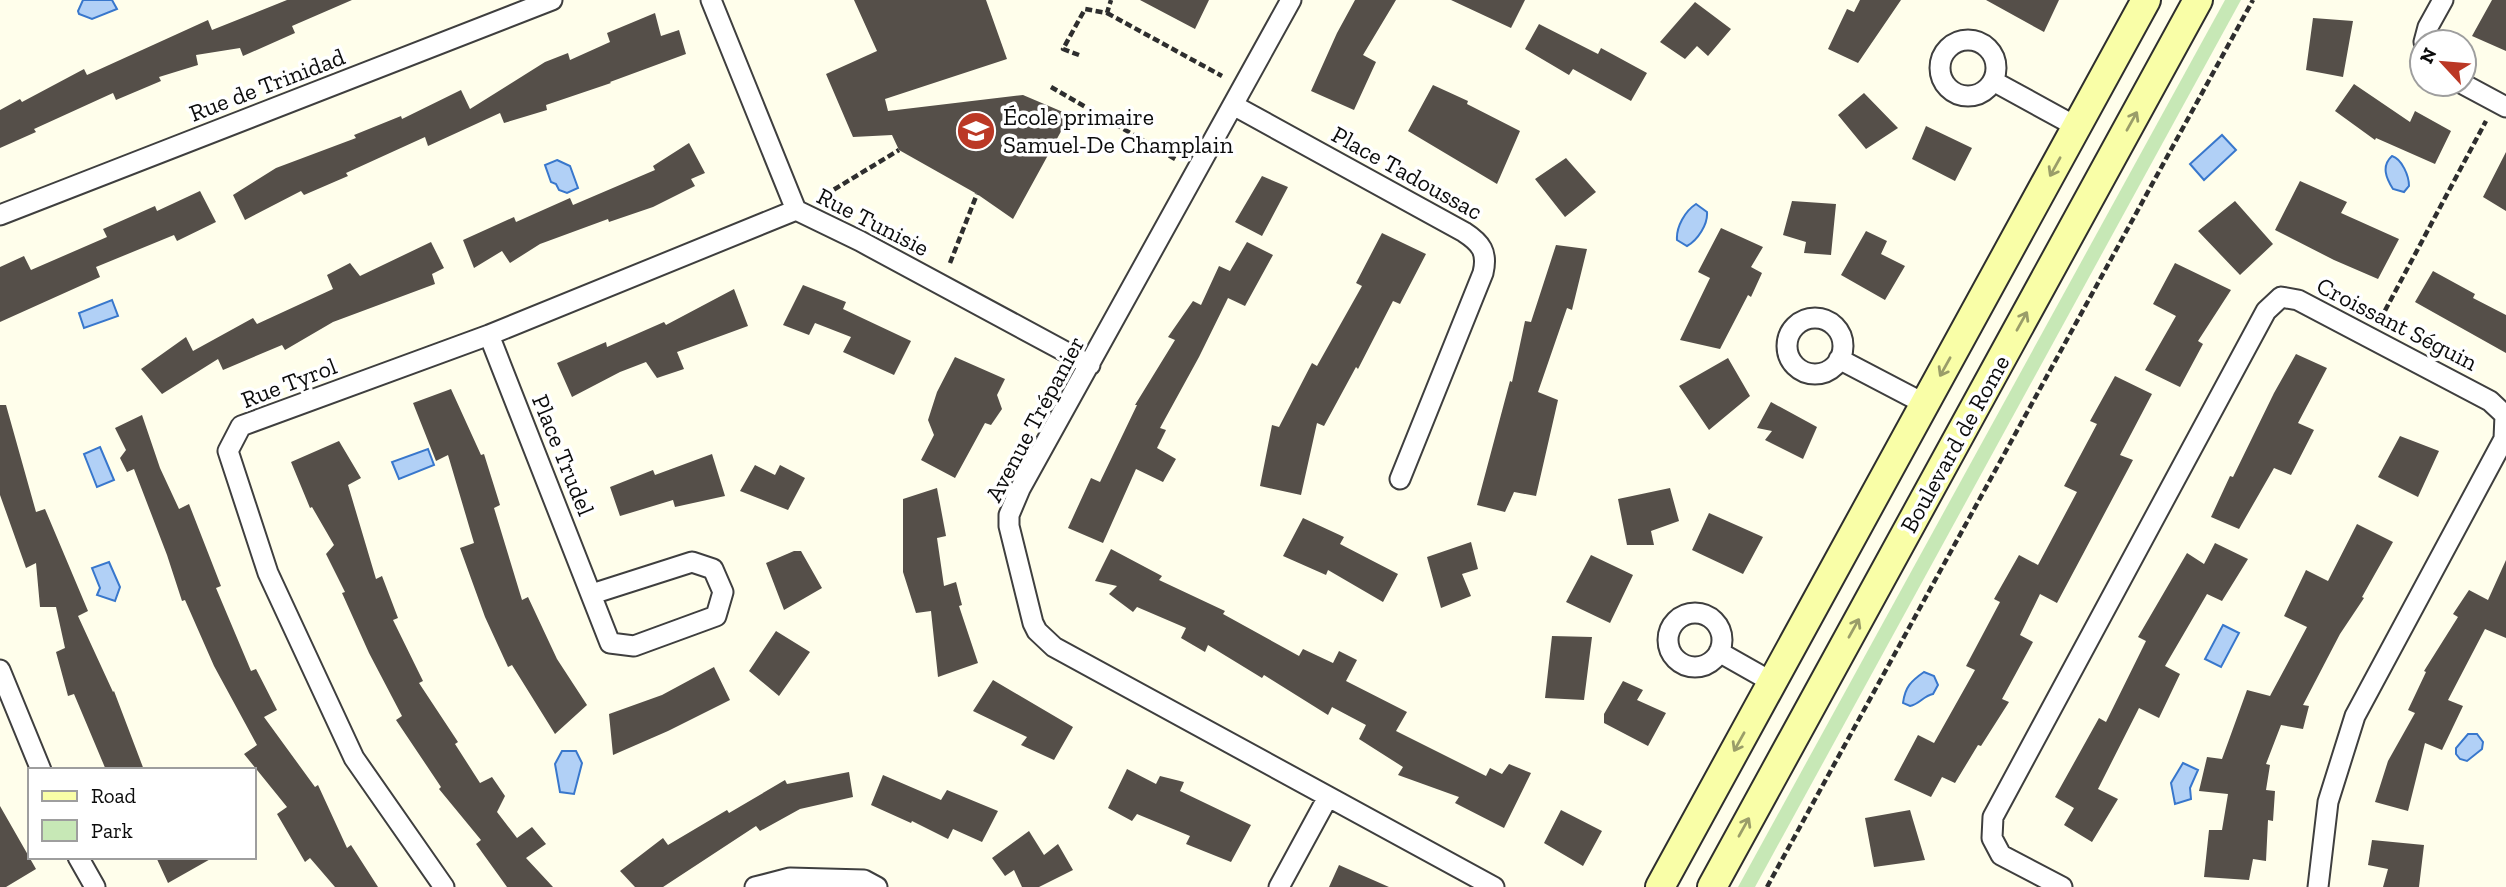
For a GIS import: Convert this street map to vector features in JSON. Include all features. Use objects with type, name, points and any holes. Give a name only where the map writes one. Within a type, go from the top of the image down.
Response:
[{"type":"main road","name":"Boulevard de Rome","points":[[1660,887],[2146,0]]},
{"type":"main road","name":"Boulevard de Rome","points":[[1712,887],[2198,0]]},
{"type":"street","name":"Rue de Trinidad","points":[[0,215],[552,0]]},
{"type":"street","name":"Rue Tunisie","points":[[711,0],[796,210],[860,241],[1090,365]]},
{"type":"street","name":"Avenue Trépanier","points":[[1291,0],[1020,489],[1009,515],[1010,536],[1029,612],[1037,631],[1067,655],[1494,887]]},
{"type":"street","points":[[2428,28],[2443,0]]},
{"type":"street","points":[[1993,81],[2077,127]]},
{"type":"street","points":[[2478,92],[2506,107]]},
{"type":"street","name":"Place Tadoussac","points":[[1233,104],[1464,232],[1480,243],[1485,252],[1483,273],[1400,479]]},
{"type":"street","name":"Rue Tyrol","points":[[444,887],[354,758],[268,573],[228,451],[241,426],[489,335],[796,210]]},
{"type":"street","name":"Croissant Séguin","points":[[2062,887],[2001,855],[1992,838],[1993,817],[2266,310],[2281,297],[2298,300],[2371,337],[2490,401],[2505,415],[2504,439],[2355,716],[2328,802],[2318,887]]},
{"type":"street","name":"Place Trudel","points":[[489,335],[610,643],[634,646],[716,615],[723,592],[713,569],[692,562],[592,594]]},
{"type":"street","name":"Boulevard de Rome","points":[[1839,359],[1925,404]]},
{"type":"street","points":[[1719,652],[1772,682]]},
{"type":"street","points":[[0,670],[40,768]]},
{"type":"street","points":[[1279,887],[1328,797]]},
{"type":"street","points":[[79,859],[95,887]]},
{"type":"street","points":[[755,887],[790,878],[864,880],[877,887]]},
{"type":"path","points":[[1107,13],[1111,0]]},
{"type":"path","name":"Boulevard de Rome","points":[[1767,887],[2253,0]]},
{"type":"path","points":[[1079,55],[1063,49],[1085,9],[1107,13],[1222,76]]},
{"type":"path","points":[[1051,88],[1177,160]]},
{"type":"path","points":[[2379,321],[2487,119]]},
{"type":"path","points":[[825,195],[899,150]]},
{"type":"path","points":[[950,263],[977,194]]},
{"type":"green space","points":[[2225,0],[2241,0],[1755,887],[1738,887]]},
{"type":"water","points":[[83,0],[112,0],[117,9],[92,19],[79,14]]},
{"type":"water","points":[[2222,135],[2236,150],[2204,180],[2190,164]]},
{"type":"water","points":[[2392,156],[2402,164],[2406,173],[2409,186],[2404,192],[2393,189],[2387,176],[2387,164]]},
{"type":"water","points":[[557,160],[570,166],[578,188],[567,193],[551,182],[545,165]]},
{"type":"water","points":[[1696,204],[1707,212],[1706,222],[1698,236],[1687,246],[1677,240],[1678,230],[1685,215]]},
{"type":"water","points":[[112,300],[118,316],[84,328],[79,313]]},
{"type":"water","points":[[100,447],[114,480],[97,487],[84,454]]},
{"type":"water","points":[[428,449],[434,465],[399,479],[392,462]]},
{"type":"water","points":[[109,562],[120,587],[115,601],[97,595],[100,588],[92,568]]},
{"type":"water","points":[[2223,625],[2239,633],[2221,667],[2205,659]]},
{"type":"water","points":[[1924,672],[1934,676],[1938,685],[1933,694],[1910,706],[1903,703],[1909,685]]},
{"type":"water","points":[[2468,734],[2477,734],[2483,742],[2482,749],[2467,761],[2460,759],[2456,748]]},
{"type":"water","points":[[562,751],[576,751],[582,763],[574,794],[560,792],[555,764]]},
{"type":"water","points":[[2183,763],[2198,770],[2190,788],[2191,799],[2175,804],[2171,783]]},
{"type":"building","points":[[287,0],[352,0],[292,26],[295,33],[243,56],[240,48],[196,55],[198,65],[159,77],[161,81],[116,100],[113,93],[34,129],[36,132],[0,148],[0,110],[20,99],[22,102],[84,69],[87,75],[208,20],[212,30]]},
{"type":"building","points":[[854,0],[986,0],[1007,59],[885,99],[888,111],[1023,95],[1070,115],[1013,219],[977,194],[899,150],[892,135],[853,137],[826,74],[877,51]]},
{"type":"building","points":[[1140,0],[1209,0],[1195,29]]},
{"type":"building","points":[[1355,0],[1396,0],[1363,55],[1376,62],[1354,110],[1311,91]]},
{"type":"building","points":[[1451,0],[1525,0],[1511,28]]},
{"type":"building","points":[[1860,0],[1901,0],[1858,63],[1828,49],[1847,9],[1854,12]]},
{"type":"building","points":[[1986,0],[2059,0],[2044,32]]},
{"type":"building","points":[[2492,0],[2506,0],[2506,51],[2478,39],[2476,28]]},
{"type":"building","points":[[1695,2],[1731,29],[1708,56],[1697,46],[1685,59],[1660,42]]},
{"type":"building","points":[[655,13],[661,36],[679,30],[686,54],[546,105],[547,110],[504,123],[500,113],[428,146],[425,137],[346,173],[348,176],[304,195],[301,191],[245,220],[233,195],[276,168],[356,138],[354,135],[401,116],[402,119],[461,90],[470,109],[545,62],[568,53],[570,60],[610,42],[607,33]]},
{"type":"building","points":[[2313,18],[2353,21],[2343,77],[2306,70]]},
{"type":"building","points":[[1539,24],[1598,54],[1601,48],[1647,73],[1631,101],[1573,69],[1569,75],[1525,49]]},
{"type":"building","points":[[2354,84],[2410,122],[2415,111],[2451,131],[2435,164],[2376,138],[2375,140],[2335,111]]},
{"type":"building","points":[[1433,85],[1468,101],[1467,104],[1520,131],[1497,184],[1408,131]]},
{"type":"building","points":[[1864,93],[1898,128],[1866,149],[1838,115]]},
{"type":"building","points":[[1926,126],[1972,148],[1955,181],[1912,159]]},
{"type":"building","points":[[689,143],[705,173],[691,179],[695,186],[653,207],[609,222],[608,219],[540,244],[510,263],[502,251],[474,268],[463,240],[514,217],[516,222],[570,198],[573,205],[655,170],[653,166]]},
{"type":"building","points":[[2506,152],[2506,211],[2483,197]]},
{"type":"building","points":[[1566,158],[1596,192],[1565,217],[1535,179]]},
{"type":"building","points":[[1262,176],[1288,187],[1262,236],[1235,222]]},
{"type":"building","points":[[2300,181],[2347,202],[2341,213],[2399,239],[2378,279],[2275,230]]},
{"type":"building","points":[[200,191],[216,222],[177,241],[174,235],[96,267],[100,277],[0,322],[0,267],[24,256],[31,270],[107,237],[103,229],[155,206],[157,211]]},
{"type":"building","points":[[1792,201],[1836,204],[1831,255],[1804,253],[1806,242],[1783,235]]},
{"type":"building","points":[[2235,201],[2273,244],[2240,275],[2198,231]]},
{"type":"building","points":[[1721,228],[1763,247],[1751,267],[1762,273],[1720,349],[1680,340],[1710,278],[1698,272]]},
{"type":"building","points":[[1866,231],[1887,241],[1881,254],[1905,266],[1885,300],[1841,275]]},
{"type":"building","points":[[1382,233],[1426,254],[1400,304],[1393,301],[1358,369],[1356,367],[1324,426],[1317,423],[1301,495],[1260,486],[1272,425],[1279,427],[1312,363],[1317,366],[1362,286],[1356,283]]},
{"type":"building","points":[[431,242],[444,268],[432,274],[435,284],[333,322],[285,350],[282,345],[223,370],[218,359],[162,394],[141,369],[186,337],[193,351],[253,318],[257,324],[333,289],[327,275],[350,263],[360,276]]},
{"type":"building","points":[[1247,242],[1273,255],[1245,306],[1228,298],[1160,428],[1166,430],[1157,448],[1176,459],[1163,482],[1136,469],[1103,543],[1068,528],[1091,478],[1100,482],[1135,405],[1175,340],[1168,337],[1193,301],[1201,305],[1219,266],[1230,271]]},
{"type":"building","points":[[1556,245],[1587,249],[1572,310],[1567,308],[1538,392],[1558,400],[1536,496],[1514,492],[1505,512],[1477,505],[1510,381],[1512,382],[1525,321],[1531,322]]},
{"type":"building","points":[[2175,263],[2231,290],[2198,341],[2203,344],[2180,387],[2145,370],[2176,316],[2153,304]]},
{"type":"building","points":[[2433,271],[2475,294],[2473,298],[2506,315],[2506,353],[2415,302]]},
{"type":"building","points":[[803,285],[846,302],[843,309],[911,341],[894,375],[843,352],[851,337],[815,323],[809,335],[783,325]]},
{"type":"building","points":[[734,289],[748,326],[677,352],[684,369],[657,378],[646,362],[572,397],[557,363],[606,342],[607,347],[664,322],[666,325]]},
{"type":"building","points":[[2296,354],[2327,368],[2298,423],[2314,430],[2291,475],[2274,468],[2239,529],[2211,517],[2230,476],[2233,477]]},
{"type":"building","points":[[955,357],[1005,379],[997,395],[1002,409],[991,425],[985,423],[955,478],[921,460],[934,435],[928,420],[937,392]]},
{"type":"building","points":[[1728,358],[1750,396],[1709,430],[1679,386]]},
{"type":"building","points":[[2115,376],[2152,394],[2120,455],[2133,460],[2057,603],[2040,594],[2020,635],[2033,642],[2002,699],[2009,702],[1955,783],[1942,777],[1931,797],[1894,780],[1918,735],[1934,743],[1975,670],[1966,666],[2000,602],[1994,599],[2019,555],[2038,565],[2077,492],[2064,486],[2097,424],[2090,421]]},
{"type":"building","points":[[451,389],[481,455],[484,454],[500,505],[494,508],[522,600],[528,597],[557,659],[587,705],[555,734],[512,665],[508,667],[485,617],[460,548],[474,543],[448,455],[436,461],[413,403]]},
{"type":"building","points":[[1771,402],[1817,427],[1803,459],[1765,440],[1772,431],[1757,428]]},
{"type":"building","points":[[0,405],[6,405],[36,512],[45,509],[88,611],[78,616],[114,691],[143,768],[105,768],[74,694],[68,696],[56,652],[65,648],[56,607],[40,607],[36,563],[26,568],[0,495]]},
{"type":"building","points":[[142,415],[160,468],[179,509],[189,504],[221,586],[216,588],[251,671],[256,669],[277,710],[264,717],[315,787],[318,785],[347,848],[351,845],[378,887],[335,887],[310,858],[305,862],[277,814],[287,807],[244,754],[257,745],[214,666],[185,600],[182,601],[134,469],[127,472],[120,458],[126,450],[115,428]]},
{"type":"building","points":[[2400,436],[2439,451],[2418,497],[2378,477]]},
{"type":"building","points":[[339,441],[361,478],[348,485],[376,579],[382,576],[398,618],[393,620],[423,681],[419,683],[458,742],[455,744],[480,783],[492,777],[505,796],[497,812],[517,838],[532,827],[546,844],[526,858],[553,887],[507,887],[476,844],[481,840],[439,789],[441,787],[396,720],[402,716],[369,653],[342,593],[345,592],[326,554],[334,545],[312,507],[310,508],[291,462]]},
{"type":"building","points":[[712,454],[725,496],[675,507],[673,500],[620,516],[610,487],[653,470],[655,475]]},
{"type":"building","points":[[755,465],[775,475],[780,465],[805,478],[788,510],[740,491]]},
{"type":"building","points":[[937,488],[946,536],[937,538],[944,586],[956,582],[962,605],[959,606],[978,663],[938,677],[931,611],[916,613],[903,572],[903,499]]},
{"type":"building","points":[[1670,488],[1679,521],[1651,531],[1654,545],[1627,545],[1618,499]]},
{"type":"building","points":[[1709,513],[1763,537],[1743,574],[1692,550]]},
{"type":"building","points":[[1303,518],[1344,537],[1340,544],[1398,574],[1383,602],[1328,570],[1326,575],[1283,556]]},
{"type":"building","points":[[2357,524],[2393,542],[2303,705],[2309,706],[2303,729],[2281,725],[2266,764],[2270,765],[2266,790],[2275,791],[2273,821],[2268,820],[2266,861],[2253,859],[2249,880],[2204,877],[2209,830],[2222,830],[2228,794],[2199,791],[2207,757],[2222,759],[2247,690],[2270,696],[2307,627],[2284,616],[2306,570],[2328,581]]},
{"type":"building","points":[[1471,542],[1478,569],[1462,574],[1471,596],[1441,608],[1427,557]]},
{"type":"building","points":[[2215,543],[2248,559],[2222,601],[2207,594],[2165,666],[2180,674],[2159,718],[2139,708],[2098,789],[2118,799],[2092,842],[2064,825],[2074,808],[2055,797],[2099,718],[2106,722],[2146,641],[2138,637],[2187,553],[2204,564]]},
{"type":"building","points":[[1111,549],[1162,576],[1159,580],[1225,611],[1223,614],[1299,656],[1303,649],[1333,663],[1339,651],[1357,660],[1346,681],[1407,712],[1396,731],[1486,776],[1490,768],[1502,774],[1509,764],[1531,773],[1504,828],[1455,803],[1459,797],[1398,775],[1403,767],[1359,739],[1366,725],[1332,707],[1328,715],[1264,675],[1262,678],[1208,645],[1205,652],[1181,638],[1186,628],[1137,607],[1133,612],[1109,594],[1117,586],[1095,581]]},
{"type":"building","points":[[794,551],[801,551],[822,588],[784,610],[766,563]]},
{"type":"building","points":[[1591,555],[1633,575],[1610,623],[1566,602]]},
{"type":"building","points":[[2506,560],[2506,638],[2485,629],[2448,700],[2463,706],[2442,750],[2425,743],[2408,811],[2375,802],[2388,761],[2415,713],[2408,710],[2426,672],[2424,671],[2458,617],[2453,614],[2469,590],[2488,600]]},
{"type":"building","points":[[776,631],[810,652],[779,696],[749,671]]},
{"type":"building","points":[[1552,636],[1592,637],[1584,700],[1545,698]]},
{"type":"building","points":[[714,667],[730,700],[613,755],[609,714],[662,695]]},
{"type":"building","points":[[993,680],[1073,727],[1054,760],[1021,745],[1027,737],[973,711]]},
{"type":"building","points":[[1623,681],[1643,690],[1637,700],[1666,713],[1648,746],[1604,723],[1604,714]]},
{"type":"building","points":[[1127,769],[1156,784],[1160,776],[1184,782],[1180,791],[1251,825],[1231,862],[1186,844],[1190,836],[1137,814],[1132,821],[1108,808]]},
{"type":"building","points":[[849,772],[853,797],[800,809],[760,831],[756,826],[663,887],[635,887],[620,871],[663,838],[668,845],[785,780],[787,784]]},
{"type":"building","points":[[883,775],[941,800],[947,790],[998,811],[982,842],[953,829],[948,839],[871,805]]},
{"type":"building","points":[[0,806],[36,869],[6,887],[0,887]]},
{"type":"building","points":[[1561,810],[1602,831],[1583,866],[1544,843]]},
{"type":"building","points":[[1910,810],[1925,860],[1874,867],[1865,818]]},
{"type":"building","points":[[1029,831],[1044,855],[1058,844],[1073,870],[1039,887],[1022,887],[1014,870],[1005,876],[992,858]]},
{"type":"building","points":[[2372,840],[2424,845],[2419,887],[2383,887],[2388,869],[2368,865]]},
{"type":"building","points":[[157,859],[210,859],[168,883]]},
{"type":"building","points":[[1339,865],[1389,887],[1329,887]]},
{"type":"place","name":"École primaire Samuel-De Champlain","points":[[976,131]]}]
